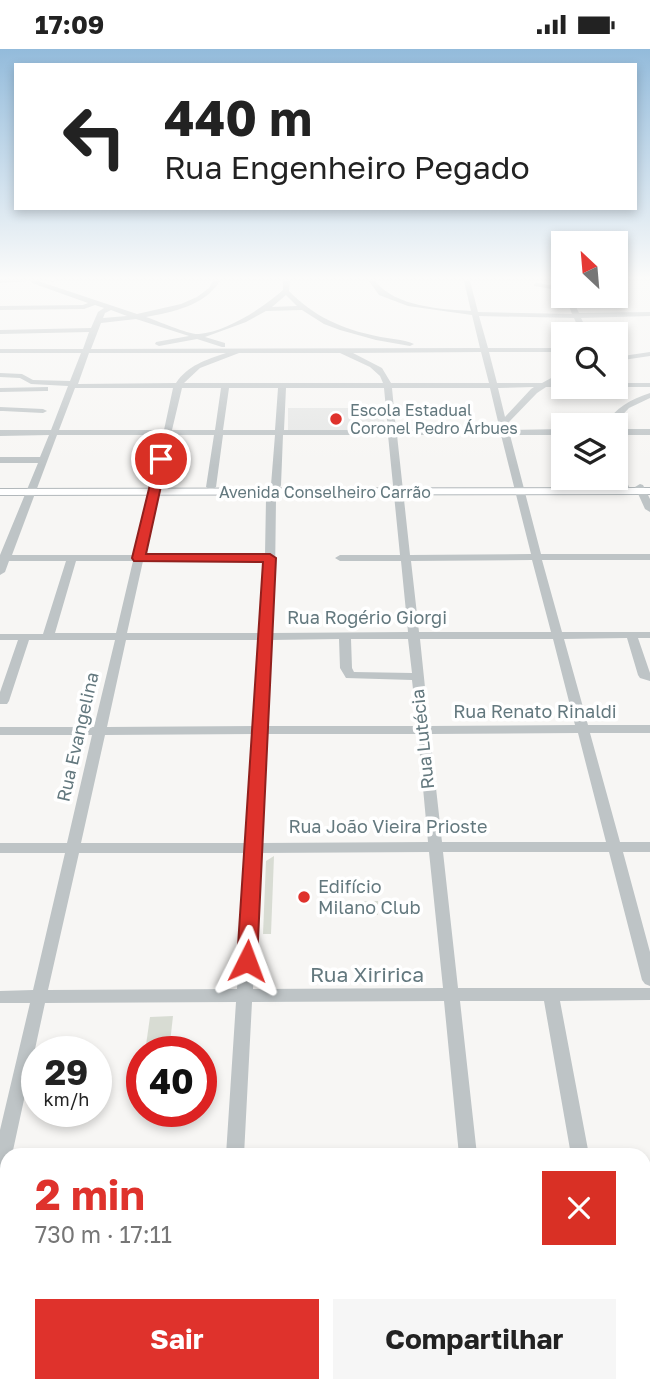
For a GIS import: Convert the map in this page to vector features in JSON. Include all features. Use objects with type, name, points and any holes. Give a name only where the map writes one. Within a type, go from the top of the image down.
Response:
[{"type":"main road","name":"Avenida Conselheiro Carrão","points":[[155,490],[211,487],[274,490]]},
{"type":"main road","name":"Avenida Conselheiro Carrão","points":[[628,487],[646,489]]},
{"type":"main road","name":"Avenida Conselheiro Carrão","points":[[520,489],[551,488]]},
{"type":"main road","name":"Avenida Conselheiro Carrão","points":[[0,490],[646,489]]},
{"type":"street","points":[[0,572],[2,558],[33,490],[91,340]]},
{"type":"street","points":[[118,350],[178,340]]},
{"type":"street","points":[[203,340],[239,350],[551,350]]},
{"type":"street","points":[[328,350],[358,340]]},
{"type":"street","points":[[389,340],[445,350]]},
{"type":"street","points":[[480,340],[650,980]]},
{"type":"street","points":[[0,351],[226,347]]},
{"type":"street","points":[[178,386],[187,373],[201,363],[239,350]]},
{"type":"street","points":[[340,350],[383,372],[386,386]]},
{"type":"street","points":[[0,375],[22,376],[30,382]]},
{"type":"street","points":[[505,428],[542,385],[551,380]]},
{"type":"street","points":[[7,391],[30,382],[73,386]]},
{"type":"street","points":[[7,391],[73,386],[551,385]]},
{"type":"street","points":[[628,385],[650,385]]},
{"type":"street","name":"Rua Evangelina","points":[[4,1148],[178,386]]},
{"type":"street","points":[[211,487],[225,386]]},
{"type":"street","points":[[235,1148],[267,636],[271,499],[274,490],[282,386]]},
{"type":"street","name":"Rua Lutécia","points":[[386,386],[467,1148]]},
{"type":"street","points":[[7,391],[2,407],[18,415],[43,411]]},
{"type":"street","points":[[619,413],[629,404],[650,395]]},
{"type":"street","points":[[0,433],[393,433],[505,428],[551,431]]},
{"type":"street","points":[[628,432],[650,432]]},
{"type":"street","points":[[0,460],[45,460]]},
{"type":"street","points":[[646,489],[650,509]]},
{"type":"street","points":[[340,558],[650,557]]},
{"type":"street","points":[[2,558],[270,558]]},
{"type":"street","points":[[48,637],[72,558]]},
{"type":"street","points":[[631,635],[644,674],[650,677]]},
{"type":"street","name":"Rua Rogério Giorgi","points":[[0,637],[650,635]]},
{"type":"street","points":[[345,636],[346,668],[350,675],[417,677]]},
{"type":"street","points":[[3,701],[25,637]]},
{"type":"street","name":"Rua Renato Rinaldi","points":[[0,731],[650,729]]},
{"type":"street","name":"Rua João Vieira Prioste","points":[[0,848],[650,847]]},
{"type":"street","name":"Rua Xiririca","points":[[0,997],[650,994]]},
{"type":"street","points":[[551,995],[579,1148]]},
{"type":"shaded area","name":"Escola Estadual Coronel Pedro Árbues","points":[[288,408],[383,408],[385,430],[288,431]]},
{"type":"shaded area","points":[[274,856],[271,934],[263,934],[266,861]]},
{"type":"shaded area","points":[[378,901],[378,915],[345,915],[345,902]]},
{"type":"shaded area","points":[[173,1016],[171,1036],[147,1036],[150,1017]]},
{"type":"place","name":"Escola Estadual Coronel Pedro Árbues","points":[[336,419]]},
{"type":"place","name":"Edifício Milano Club","points":[[304,897]]},
{"type":"route","points":[[161,459],[138,558],[270,558],[247,961]]}]
